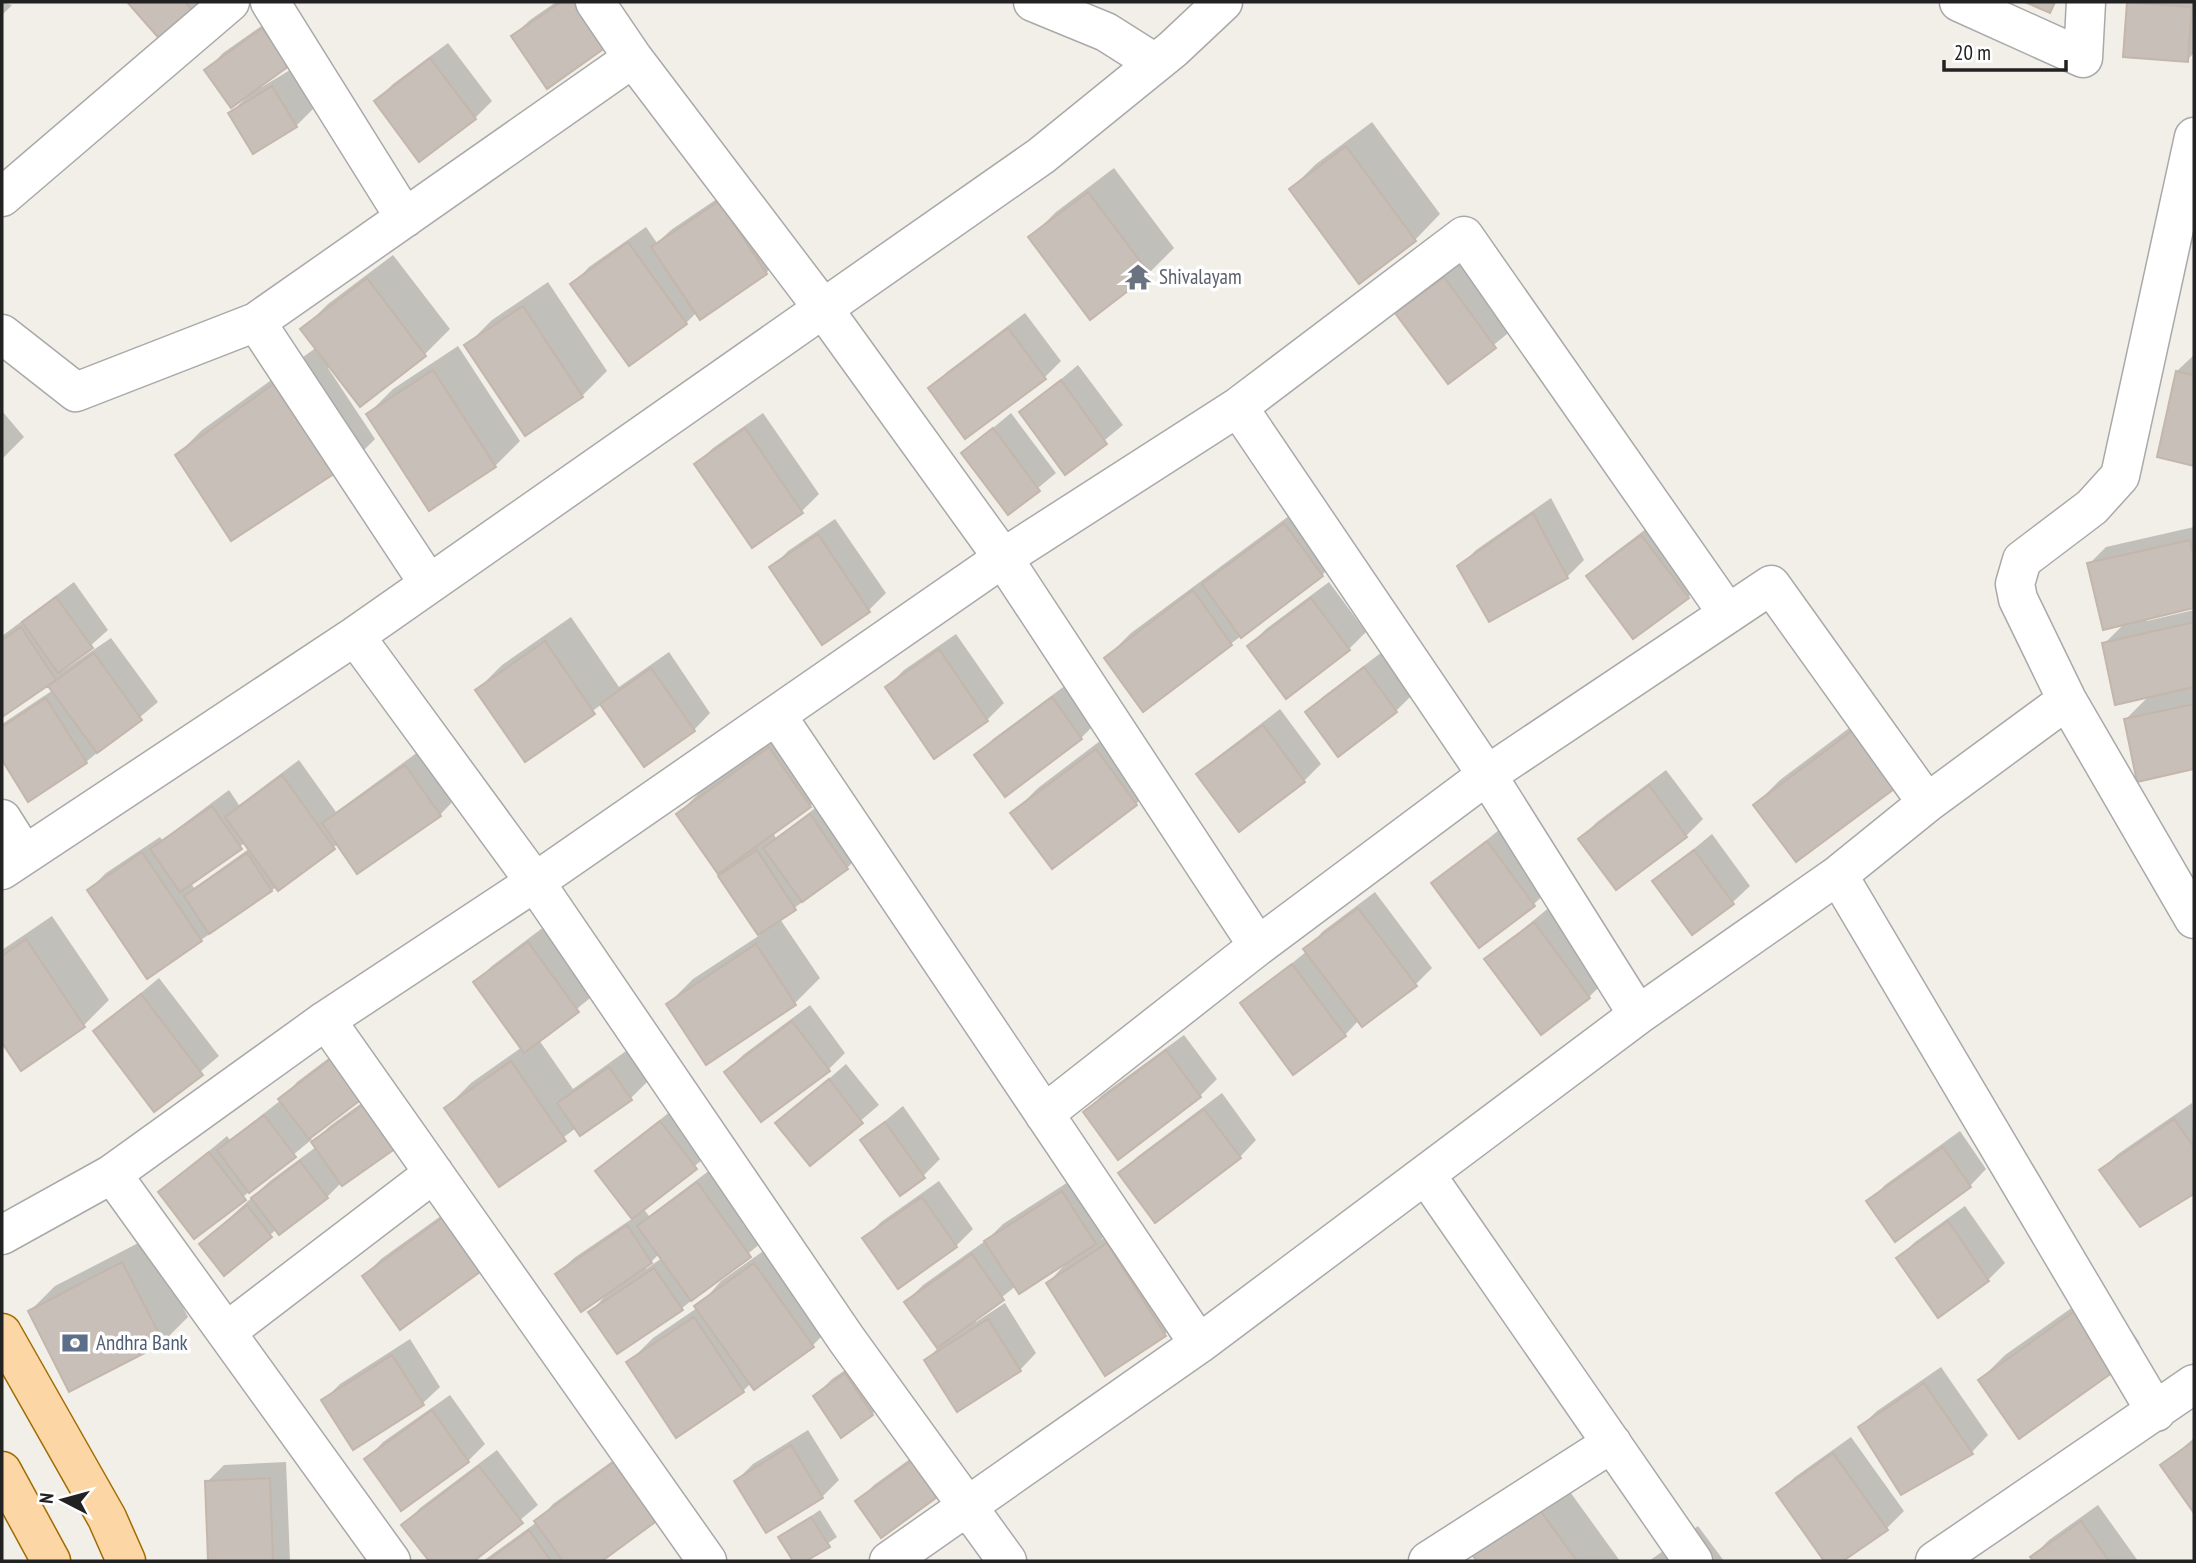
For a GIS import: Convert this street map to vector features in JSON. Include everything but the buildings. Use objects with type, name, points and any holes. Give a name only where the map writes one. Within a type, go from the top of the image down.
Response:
[{"type":"main road","points":[[2,1333],[107,1518],[126,1561]]},
{"type":"main road","points":[[2,1471],[51,1561]]},
{"type":"street","points":[[2,197],[230,2]]},
{"type":"street","points":[[270,2],[405,218]]},
{"type":"street","points":[[595,2],[633,58],[822,307],[1003,558],[1258,946]]},
{"type":"street","points":[[1033,2],[1106,32],[1155,63]]},
{"type":"street","points":[[2,819],[13,862],[355,636],[1041,156],[1155,63],[1223,2]]},
{"type":"street","points":[[1959,2],[2083,58],[2087,2]]},
{"type":"street","points":[[2,334],[76,392],[256,322],[633,58]]},
{"type":"street","points":[[2194,137],[2120,476],[2092,508],[2022,560],[2015,584],[2018,599],[2067,701],[2194,919]]},
{"type":"street","points":[[2,1235],[112,1174],[326,1020],[535,882],[1003,558],[1238,407],[1464,236],[1728,614]]},
{"type":"street","points":[[256,322],[429,584]]},
{"type":"street","points":[[1238,407],[1487,775],[1638,1015]]},
{"type":"street","points":[[1044,1114],[1258,946],[1487,775],[1772,584],[1927,803]]},
{"type":"street","points":[[355,636],[535,882],[847,1340],[1007,1561]]},
{"type":"street","points":[[889,1561],[1199,1344],[1638,1015],[1838,875],[1927,803],[2067,701]]},
{"type":"street","points":[[777,716],[1199,1344]]},
{"type":"street","points":[[1838,875],[2156,1412]]},
{"type":"street","points":[[326,1020],[707,1561]]},
{"type":"street","points":[[226,1332],[434,1173]]},
{"type":"street","points":[[112,1174],[391,1561]]},
{"type":"street","points":[[1426,1175],[1693,1561]]},
{"type":"street","points":[[1935,1561],[2194,1384]]},
{"type":"street","points":[[1428,1561],[1612,1443]]},
{"type":"place","name":"Shivalayam","points":[[1138,277]]},
{"type":"place","name":"Andhra Bank","points":[[75,1343]]}]
